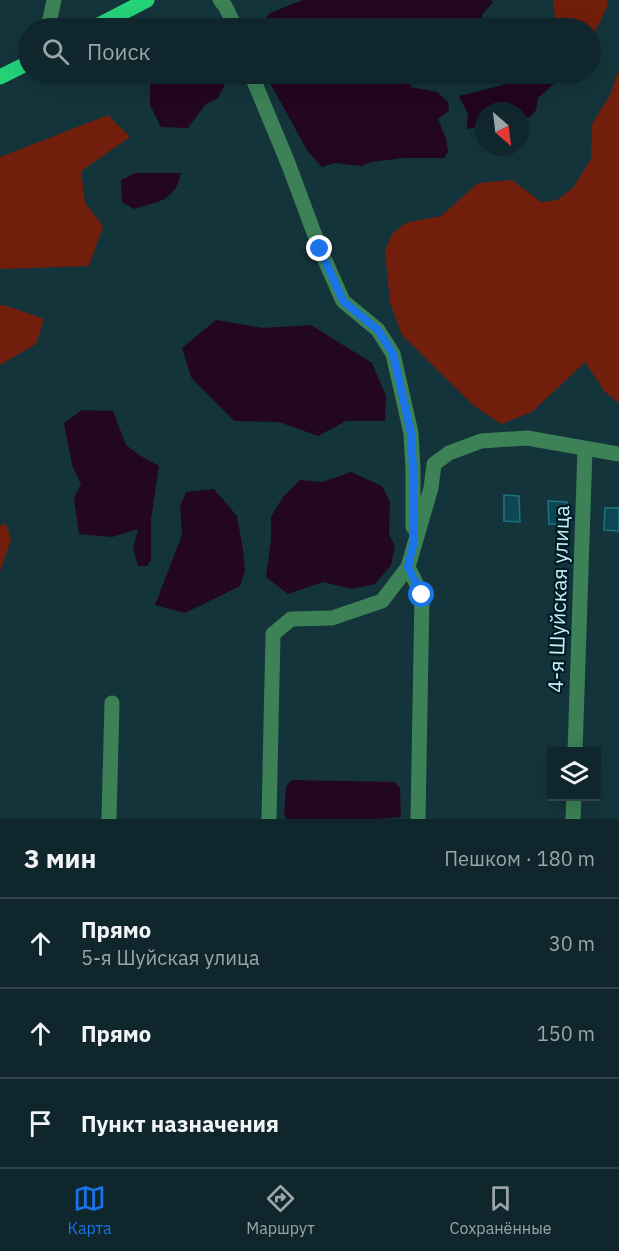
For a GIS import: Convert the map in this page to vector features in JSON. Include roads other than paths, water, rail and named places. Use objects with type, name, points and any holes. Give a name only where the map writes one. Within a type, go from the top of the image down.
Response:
[{"type":"main road","points":[[112,18],[147,0]]},
{"type":"main road","points":[[0,77],[18,68]]},
{"type":"street","points":[[50,18],[54,0]]},
{"type":"street","points":[[220,0],[231,18]]},
{"type":"street","points":[[255,84],[320,249],[343,301],[378,330],[393,354],[411,433],[413,545]]},
{"type":"street","points":[[269,819],[273,634],[291,619],[332,618],[382,601],[408,567],[431,488],[434,464],[448,453],[481,441],[527,438],[619,454]]},
{"type":"street","name":"4-я Шуйская улица","points":[[575,747],[585,449]]},
{"type":"street","points":[[408,567],[422,595],[418,819]]},
{"type":"street","points":[[109,819],[112,702]]},
{"type":"street","points":[[573,819],[574,801]]}]
